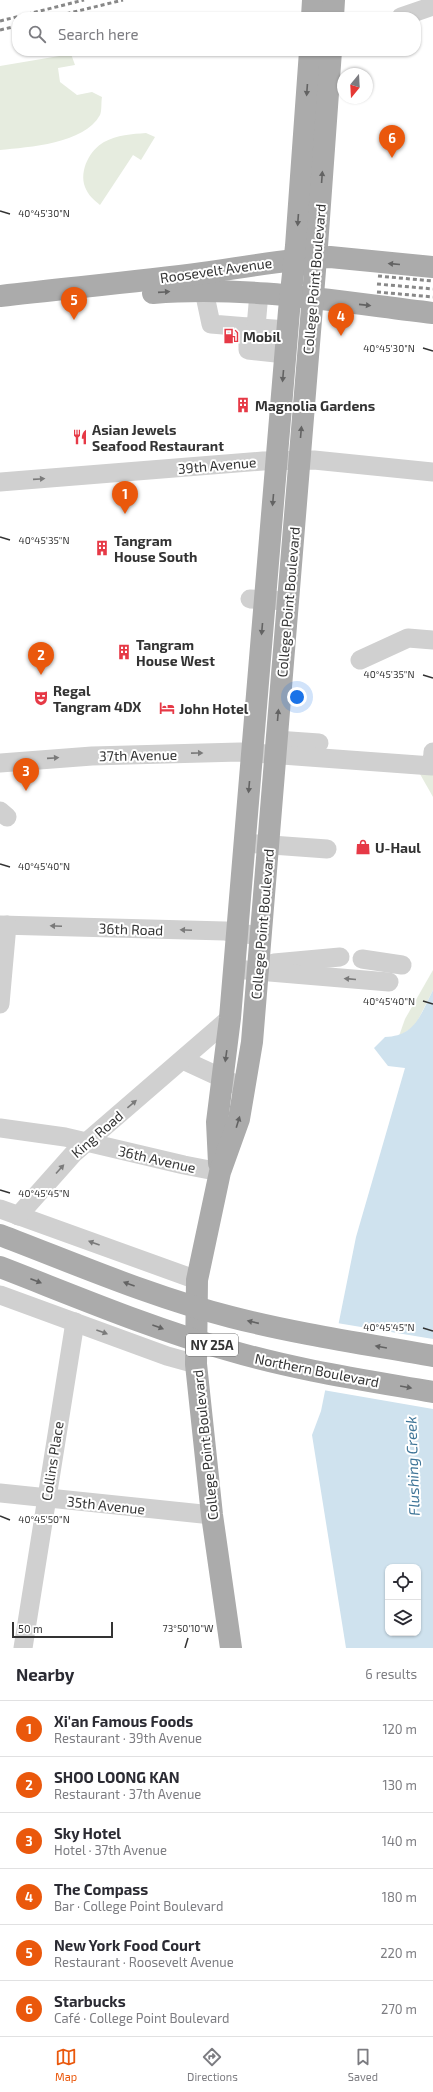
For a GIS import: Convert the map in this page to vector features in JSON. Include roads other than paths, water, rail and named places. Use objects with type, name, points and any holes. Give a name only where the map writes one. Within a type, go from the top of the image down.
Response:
[{"type":"main road","points":[[312,12],[313,0]]},
{"type":"main road","points":[[333,12],[334,0]]},
{"type":"main road","name":"College Point Boulevard","points":[[220,1172],[217,1122],[230,1018],[252,753],[257,599],[276,461],[290,296],[295,260],[310,56]]},
{"type":"main road","name":"College Point Boulevard","points":[[231,1648],[212,1515],[196,1364],[197,1280],[220,1172],[239,1119],[252,1042],[313,299],[331,56]]},
{"type":"main road","name":"Roosevelt Avenue","points":[[0,296],[203,273],[316,258],[433,267]]},
{"type":"main road","name":"Roosevelt Avenue","points":[[0,306],[179,291],[204,291],[259,293],[433,313]]},
{"type":"main road","name":"NY 25A","points":[[0,1235],[153,1293],[225,1315],[279,1328],[433,1356]]},
{"type":"main road","name":"Northern Boulevard","points":[[0,1267],[158,1327],[227,1350],[300,1368],[433,1392]]},
{"type":"street","points":[[416,12],[433,6]]},
{"type":"street","points":[[204,291],[211,324],[287,330]]},
{"type":"street","points":[[259,293],[248,350],[285,354]]},
{"type":"street","name":"39th Avenue","points":[[0,482],[300,460],[314,460],[433,472]]},
{"type":"street","points":[[257,599],[288,601]]},
{"type":"street","points":[[360,660],[408,638],[433,640]]},
{"type":"street","points":[[276,747],[319,743]]},
{"type":"street","points":[[276,747],[432,766],[433,752]]},
{"type":"street","name":"37th Avenue","points":[[0,762],[92,756],[252,753],[276,747]]},
{"type":"street","points":[[245,843],[327,849]]},
{"type":"street","points":[[0,1004],[3,925]]},
{"type":"street","name":"36th Road","points":[[3,925],[237,933],[261,936]]},
{"type":"street","points":[[259,967],[274,963],[340,957]]},
{"type":"street","points":[[362,959],[402,965]]},
{"type":"street","points":[[235,965],[389,982]]},
{"type":"street","name":"King Road","points":[[18,1216],[74,1153],[230,1018]]},
{"type":"street","points":[[183,1060],[244,1088]]},
{"type":"street","name":"36th Avenue","points":[[0,1128],[65,1137],[86,1143],[220,1172]]},
{"type":"street","points":[[0,1209],[197,1280]]},
{"type":"street","points":[[0,1294],[167,1356],[196,1364]]},
{"type":"street","name":"Collins Place","points":[[23,1648],[75,1322]]},
{"type":"street","name":"35th Avenue","points":[[0,1493],[212,1515]]},
{"type":"water","name":"Flushing Creek","points":[[433,990],[433,1648],[346,1648],[312,1435],[321,1411],[356,1237],[405,1068],[388,1066],[374,1048],[385,1037],[404,1033],[420,1016]]},
{"type":"railway","points":[[36,12],[84,0]]},
{"type":"railway","points":[[74,12],[123,0]]},
{"type":"railway","points":[[0,21],[12,18]]},
{"type":"railway","points":[[0,30],[12,27]]},
{"type":"railway","points":[[378,276],[433,281]]},
{"type":"railway","points":[[377,284],[433,289]]},
{"type":"railway","points":[[377,292],[433,297]]},
{"type":"place","name":"Starbucks","points":[[392,158]]},
{"type":"place","name":"New York Food Court","points":[[74,320]]},
{"type":"place","name":"Mobil","points":[[231,336]]},
{"type":"place","name":"The Compass","points":[[341,336]]},
{"type":"place","name":"Magnolia Gardens","points":[[243,405]]},
{"type":"place","name":"Asian Jewels Seafood Restaurant","points":[[80,437]]},
{"type":"place","name":"Xi'an Famous Foods","points":[[125,514]]},
{"type":"place","name":"Tangram House South","points":[[102,548]]},
{"type":"place","name":"Tangram House West","points":[[124,652]]},
{"type":"place","name":"SHOO LOONG KAN","points":[[41,675]]},
{"type":"place","name":"Regal Tangram 4DX","points":[[41,698]]},
{"type":"place","name":"John Hotel","points":[[167,708]]},
{"type":"place","name":"Sky Hotel","points":[[26,791]]},
{"type":"place","name":"U-Haul","points":[[363,847]]}]
